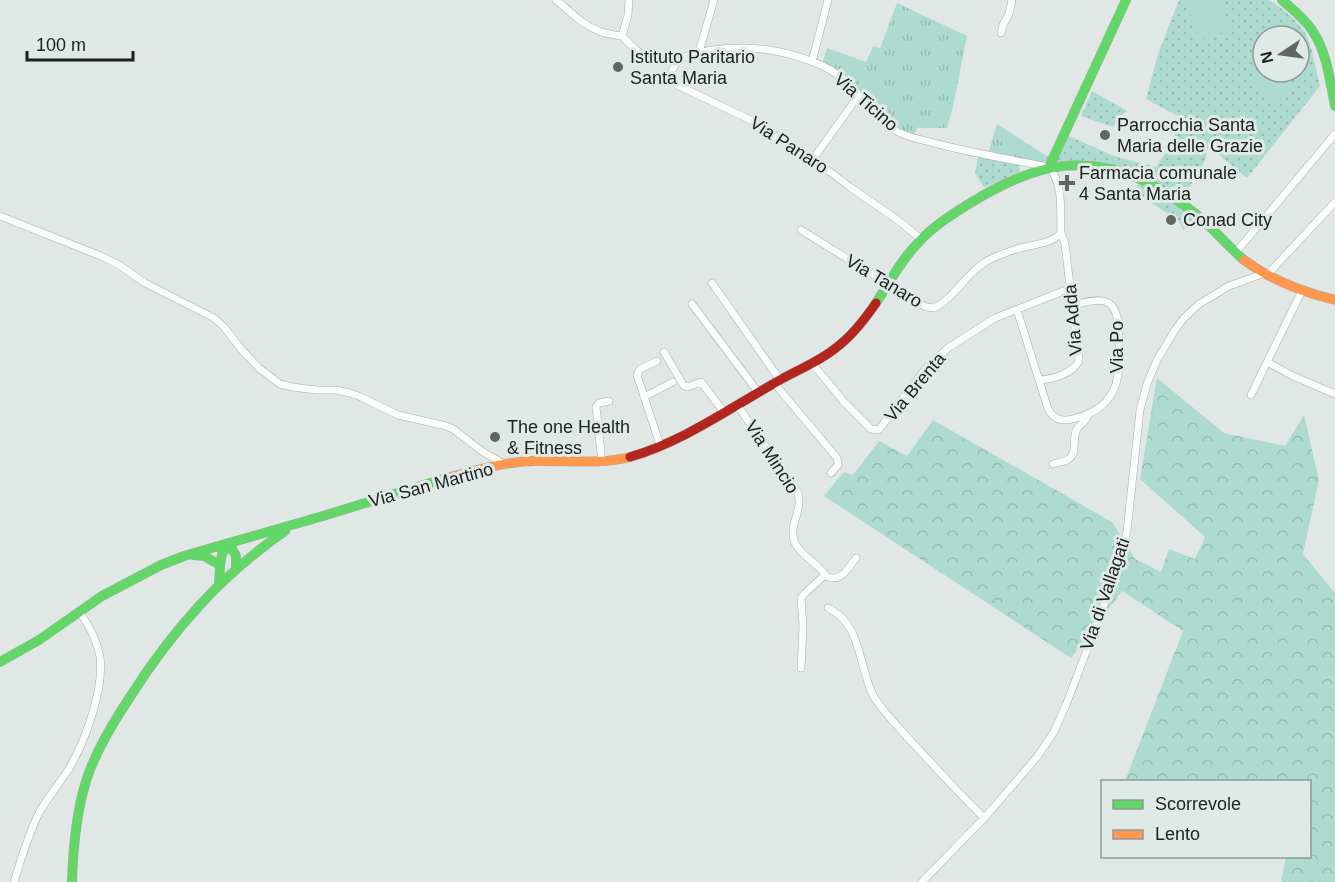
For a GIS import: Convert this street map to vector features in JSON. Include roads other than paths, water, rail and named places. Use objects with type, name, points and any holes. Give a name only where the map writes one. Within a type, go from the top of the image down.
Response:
[{"type":"street","points":[[556,0],[587,25],[602,33],[622,36],[628,15],[629,0]]},
{"type":"street","points":[[699,52],[714,0]]},
{"type":"street","points":[[812,62],[828,0]]},
{"type":"street","points":[[1000,33],[1009,14],[1012,0]]},
{"type":"street","points":[[1061,233],[1058,185],[1049,167],[1125,0]]},
{"type":"street","points":[[1284,0],[1316,38],[1327,68],[1335,106]]},
{"type":"street","name":"Via Ticino","points":[[622,36],[651,60],[665,61],[699,52],[727,49],[782,52],[812,62],[842,78],[888,126],[901,134],[977,153],[1049,167]]},
{"type":"street","name":"Via Panaro","points":[[683,57],[675,64],[670,74],[675,84],[746,117],[813,159],[921,239]]},
{"type":"street","points":[[813,159],[859,95]]},
{"type":"street","points":[[1236,252],[1335,134]]},
{"type":"street","name":"Via San Martino","points":[[0,662],[39,640],[116,588],[178,557],[295,525],[451,477],[534,461],[602,462],[628,457],[660,445],[737,405],[836,348],[868,316],[910,252],[935,227],[980,196],[1011,181],[1049,167],[1071,164],[1090,165],[1108,167],[1125,173],[1178,201],[1203,220],[1249,263],[1266,274],[1302,291],[1335,300]]},
{"type":"street","points":[[1266,274],[1335,202]]},
{"type":"street","points":[[0,216],[119,264],[145,283],[214,318],[259,368],[280,384],[350,393],[398,415],[450,427],[483,452],[506,465]]},
{"type":"street","name":"Via Tanaro","points":[[801,230],[926,307],[934,308],[948,297],[970,273],[987,261],[1015,249],[1057,238],[1061,233]]},
{"type":"street","name":"Via Adda","points":[[1040,380],[1065,374],[1077,364],[1079,357],[1065,244],[1061,233]]},
{"type":"street","name":"Via di Vallagati","points":[[922,882],[984,819],[1037,757],[1054,732],[1118,570],[1127,531],[1142,403],[1157,360],[1184,318],[1200,304],[1229,286],[1266,274]]},
{"type":"street","points":[[712,283],[777,382],[836,456],[838,465],[831,473]]},
{"type":"street","name":"Via Brenta","points":[[812,363],[841,399],[869,427],[875,430],[881,427],[927,367],[942,353],[991,320],[1071,288]]},
{"type":"street","points":[[1251,395],[1302,291]]},
{"type":"street","name":"Via Po","points":[[1040,380],[1048,409],[1060,421],[1095,411],[1110,397],[1116,383],[1119,365],[1116,310],[1108,301],[1099,300],[1072,305]]},
{"type":"street","points":[[692,304],[758,392]]},
{"type":"street","points":[[1017,310],[1040,380]]},
{"type":"street","points":[[664,352],[684,386],[701,382],[724,412]]},
{"type":"street","points":[[657,361],[640,369],[637,373],[660,445]]},
{"type":"street","points":[[1267,362],[1335,394]]},
{"type":"street","points":[[644,396],[673,382]]},
{"type":"street","points":[[602,462],[596,407],[598,403],[609,401]]},
{"type":"street","name":"Via Mincio","points":[[737,405],[799,494],[800,502],[793,529],[794,540],[800,552],[817,565],[834,585]]},
{"type":"street","points":[[1053,464],[1071,457],[1077,429],[1086,421],[1088,414]]},
{"type":"street","points":[[72,882],[77,825],[88,777],[103,741],[134,690],[180,627],[218,585],[260,548],[295,525]]},
{"type":"street","points":[[218,585],[222,554],[229,543],[236,556],[236,568]]},
{"type":"street","points":[[178,557],[204,556],[220,565]]},
{"type":"street","points":[[801,668],[803,622],[801,598],[805,592],[826,576],[834,579],[840,578],[856,558]]},
{"type":"street","points":[[828,608],[838,614],[849,626],[868,682],[880,705],[984,819]]},
{"type":"street","points":[[14,882],[34,823],[46,801],[69,769],[79,749],[95,701],[100,675],[99,654],[90,629],[79,611]]},
{"type":"place","name":"Istituto Paritario Santa Maria","points":[[618,67]]},
{"type":"place","name":"Parrocchia Santa Maria delle Grazie","points":[[1105,135]]},
{"type":"place","name":"Farmacia comunale 4 Santa Maria","points":[[1067,183]]},
{"type":"place","name":"Conad City","points":[[1171,220]]},
{"type":"place","name":"The one Health & Fitness","points":[[495,437]]}]
